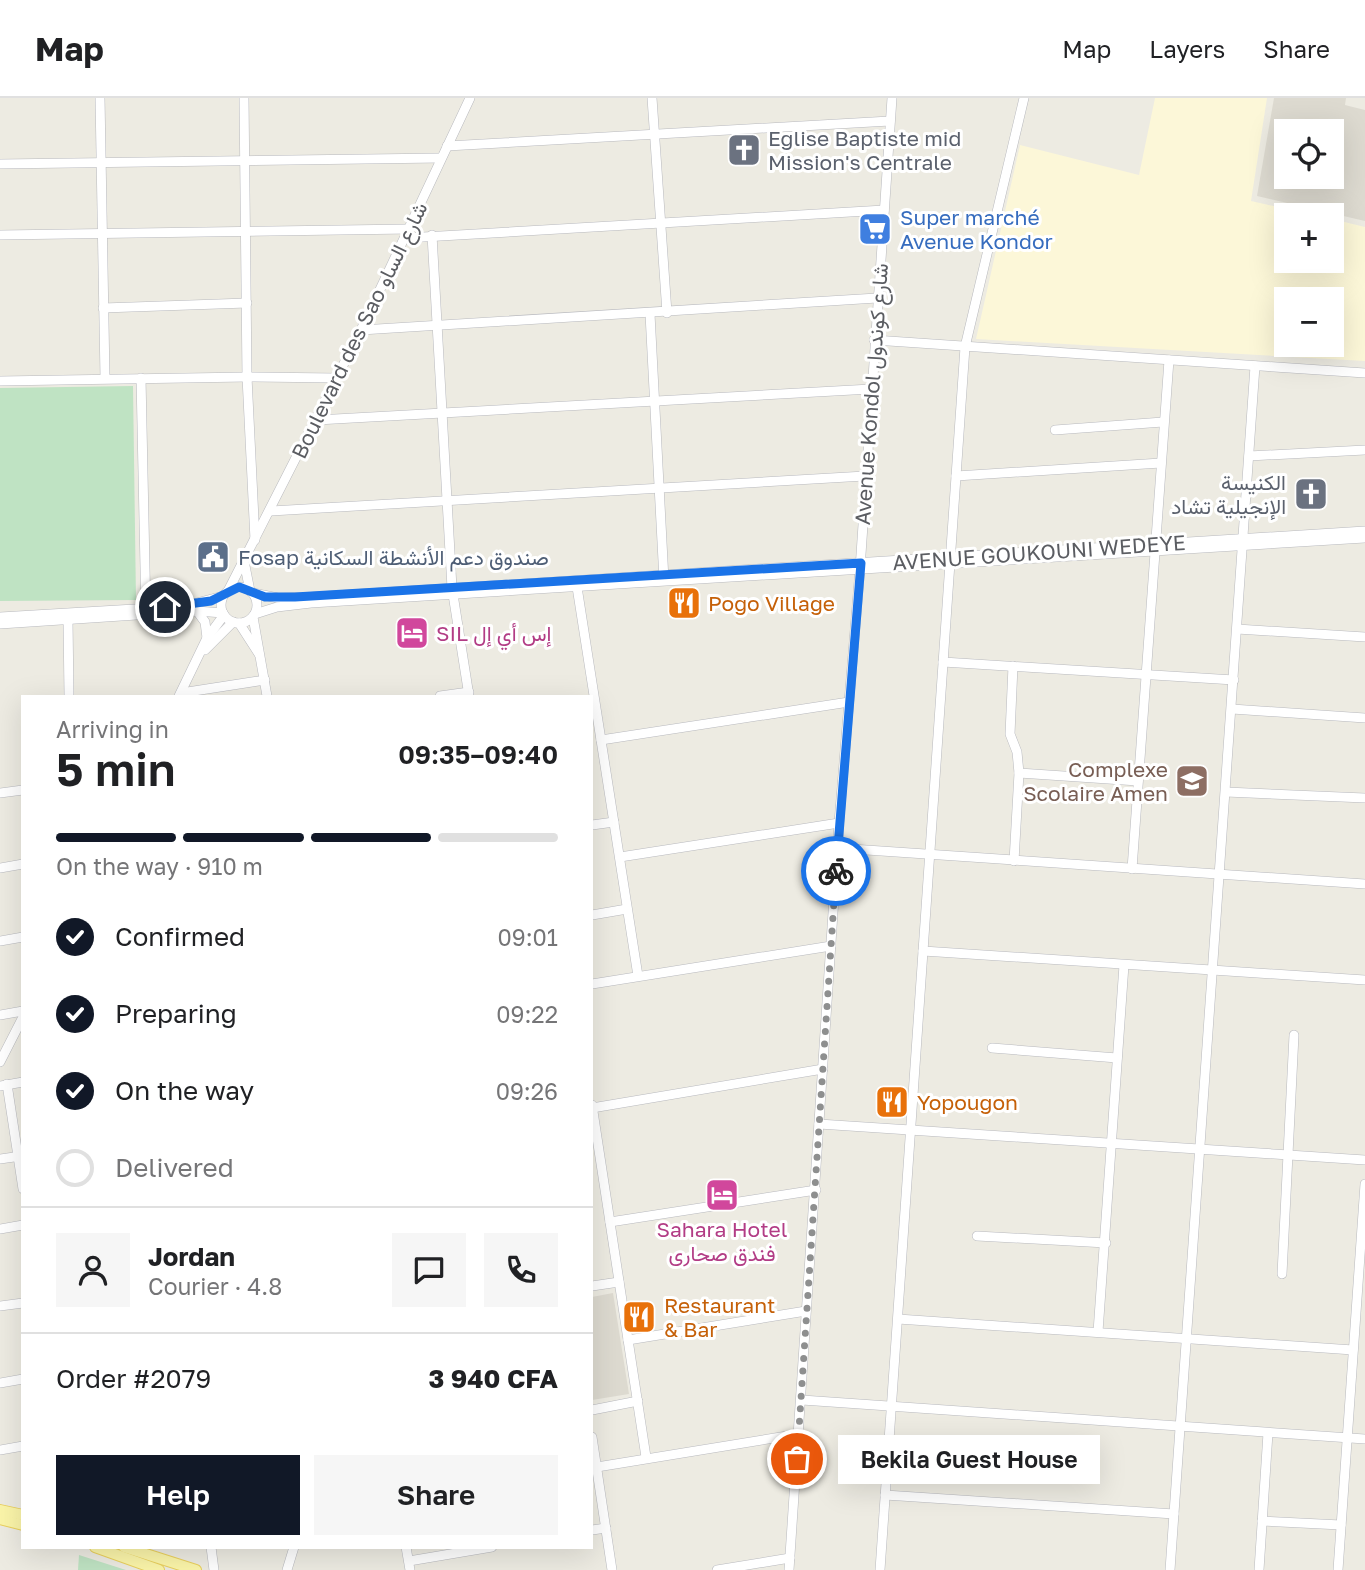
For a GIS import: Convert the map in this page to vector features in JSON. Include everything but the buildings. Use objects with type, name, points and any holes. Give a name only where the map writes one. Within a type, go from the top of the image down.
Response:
[{"type":"main road","points":[[0,1510],[21,1515]]},
{"type":"main road","points":[[0,1519],[21,1524]]},
{"type":"main road","points":[[100,1549],[159,1570]]},
{"type":"main road","points":[[130,1549],[195,1570]]},
{"type":"street","points":[[100,98],[105,378]]},
{"type":"street","points":[[244,98],[247,377],[255,542]]},
{"type":"street","name":"Boulevard des Sao شارع الساو","points":[[225,594],[255,542],[317,420],[470,98]]},
{"type":"street","points":[[652,98],[667,313]]},
{"type":"street","name":"Avenue Kondol شارع كوندول","points":[[789,1570],[837,848],[860,566],[892,98]]},
{"type":"street","points":[[880,1570],[965,347],[1024,98]]},
{"type":"street","points":[[447,146],[890,121]]},
{"type":"street","points":[[0,164],[441,158]]},
{"type":"street","points":[[0,235],[246,231],[432,235],[884,210]]},
{"type":"street","points":[[432,235],[452,591],[469,694]]},
{"type":"street","points":[[361,330],[877,298]]},
{"type":"street","points":[[103,308],[247,303]]},
{"type":"street","points":[[650,313],[664,579]]},
{"type":"street","points":[[874,341],[1365,373]]},
{"type":"street","points":[[1132,869],[1169,360]]},
{"type":"street","points":[[1170,1570],[1255,366]]},
{"type":"street","points":[[141,378],[145,611]]},
{"type":"street","points":[[0,381],[336,378]]},
{"type":"street","points":[[317,420],[871,388]]},
{"type":"street","points":[[1055,430],[1163,422]]},
{"type":"street","points":[[1249,456],[1365,450]]},
{"type":"street","points":[[956,476],[1161,463]]},
{"type":"street","points":[[271,511],[865,477]]},
{"type":"street","name":"AVENUE GOUKOUNI WEDEYE","points":[[254,615],[267,609],[300,604],[452,591],[1155,548],[1365,531]]},
{"type":"street","name":"AVENUE GOUKOUNI WEDEYE","points":[[1243,542],[1365,538]]},
{"type":"street","points":[[244,561],[257,601],[254,615],[267,695]]},
{"type":"street","name":"AVENUE GOUKOUNI WEDEYE","points":[[252,592],[278,598],[577,587],[664,579]]},
{"type":"street","points":[[0,624],[68,620],[198,604],[239,587],[252,592]]},
{"type":"street","points":[[577,587],[638,976]]},
{"type":"street","points":[[207,638],[223,614],[225,594]]},
{"type":"street","points":[[0,617],[145,611],[223,614],[236,622],[260,657]]},
{"type":"street","points":[[180,694],[204,651],[207,638],[205,622],[197,611]]},
{"type":"street","points":[[204,651],[236,622],[254,615]]},
{"type":"street","points":[[68,620],[69,695]]},
{"type":"street","points":[[1237,629],[1365,637]]},
{"type":"street","points":[[943,662],[1234,680]]},
{"type":"street","points":[[1013,666],[1010,740],[1017,751],[1019,774],[1014,861]]},
{"type":"street","points":[[180,694],[265,680]]},
{"type":"street","points":[[601,740],[849,702]]},
{"type":"street","points":[[1232,709],[1365,718]]},
{"type":"street","points":[[1019,774],[1138,781]]},
{"type":"street","points":[[0,793],[21,790]]},
{"type":"street","points":[[1226,792],[1365,798]]},
{"type":"street","points":[[593,825],[614,822]]},
{"type":"street","points":[[620,857],[839,823]]},
{"type":"street","points":[[837,848],[1365,884]]},
{"type":"street","points":[[0,868],[21,864]]},
{"type":"street","points":[[593,915],[627,909]]},
{"type":"street","points":[[0,941],[21,937]]},
{"type":"street","points":[[593,984],[831,946]]},
{"type":"street","points":[[923,951],[1365,980]]},
{"type":"street","points":[[1098,1332],[1124,965]]},
{"type":"street","points":[[0,1015],[21,1011]]},
{"type":"street","points":[[0,1062],[21,1021]]},
{"type":"street","points":[[1282,1273],[1294,1035]]},
{"type":"street","points":[[992,1048],[1117,1058]]},
{"type":"street","points":[[593,1107],[824,1069]]},
{"type":"street","points":[[0,1159],[20,1156],[3,1085],[21,1082]]},
{"type":"street","points":[[593,1120],[596,1161],[610,1222],[646,1457]]},
{"type":"street","points":[[820,1124],[1365,1160]]},
{"type":"street","points":[[1338,1570],[1365,1184]]},
{"type":"street","points":[[610,1222],[816,1189]]},
{"type":"street","points":[[0,1229],[21,1226]]},
{"type":"street","points":[[977,1236],[1106,1243]]},
{"type":"street","points":[[593,1286],[619,1282]]},
{"type":"street","points":[[0,1306],[21,1303]]},
{"type":"street","points":[[628,1340],[806,1311]]},
{"type":"street","points":[[898,1319],[1353,1350]]},
{"type":"street","points":[[0,1383],[21,1379]]},
{"type":"street","points":[[802,1400],[1365,1439]]},
{"type":"street","points":[[593,1410],[638,1401]]},
{"type":"street","points":[[1259,1570],[1268,1433]]},
{"type":"street","points":[[597,1467],[799,1434]]},
{"type":"street","points":[[593,1443],[612,1570]]},
{"type":"street","points":[[0,1450],[21,1446]]},
{"type":"street","points":[[885,1495],[1174,1514]]},
{"type":"street","points":[[1262,1521],[1341,1525]]},
{"type":"street","points":[[593,1530],[606,1528]]},
{"type":"street","points":[[211,1549],[214,1570]]},
{"type":"street","points":[[287,1570],[293,1549]]},
{"type":"street","points":[[410,1565],[483,1549]]},
{"type":"street","points":[[717,1570],[790,1558]]},
{"type":"shaded area","points":[[1155,98],[1267,98],[1251,201],[1274,206],[1274,273],[1344,273],[1344,222],[1365,227],[1365,361],[1294,357],[1344,357],[1344,287],[1274,287],[1274,356],[976,339],[1020,145],[1139,175]]},
{"type":"shaded area","points":[[1274,98],[1346,98],[1345,105],[1365,110],[1365,221],[1344,216],[1344,203],[1287,203],[1257,196]]},
{"type":"shaded area","points":[[613,1293],[629,1394],[593,1400],[593,1297]]},
{"type":"green space","points":[[133,386],[136,600],[0,601],[0,388]]},
{"type":"green space","points":[[79,1555],[126,1570],[78,1570]]},
{"type":"way so far","points":[[797,1459],[836,871]]},
{"type":"place","name":"Eglise Baptiste mid Mission's Centrale","points":[[744,150]]},
{"type":"place","name":"Super marché Avenue Kondor","points":[[875,229]]},
{"type":"place","name":"الكنيسة الإنجيلية تشاد","points":[[1311,494]]},
{"type":"place","name":"Fosap صندوق دعم الأنشطة السكانية","points":[[213,557]]},
{"type":"place","name":"Pogo Village","points":[[684,603]]},
{"type":"place","name":"SIL إس أي إل","points":[[412,633]]},
{"type":"place","name":"Complexe Scolaire Amen","points":[[1192,781]]},
{"type":"place","name":"Yopougon","points":[[892,1102]]},
{"type":"place","name":"Sahara Hotel فندق صحارى","points":[[722,1195]]},
{"type":"place","name":"Restaurant & Bar","points":[[639,1317]]},
{"type":"place","name":"Bekila Guest House","points":[[797,1459]]},
{"type":"route","points":[[165,607],[211,601],[239,587],[256,595],[278,598],[861,563],[836,871]]}]
